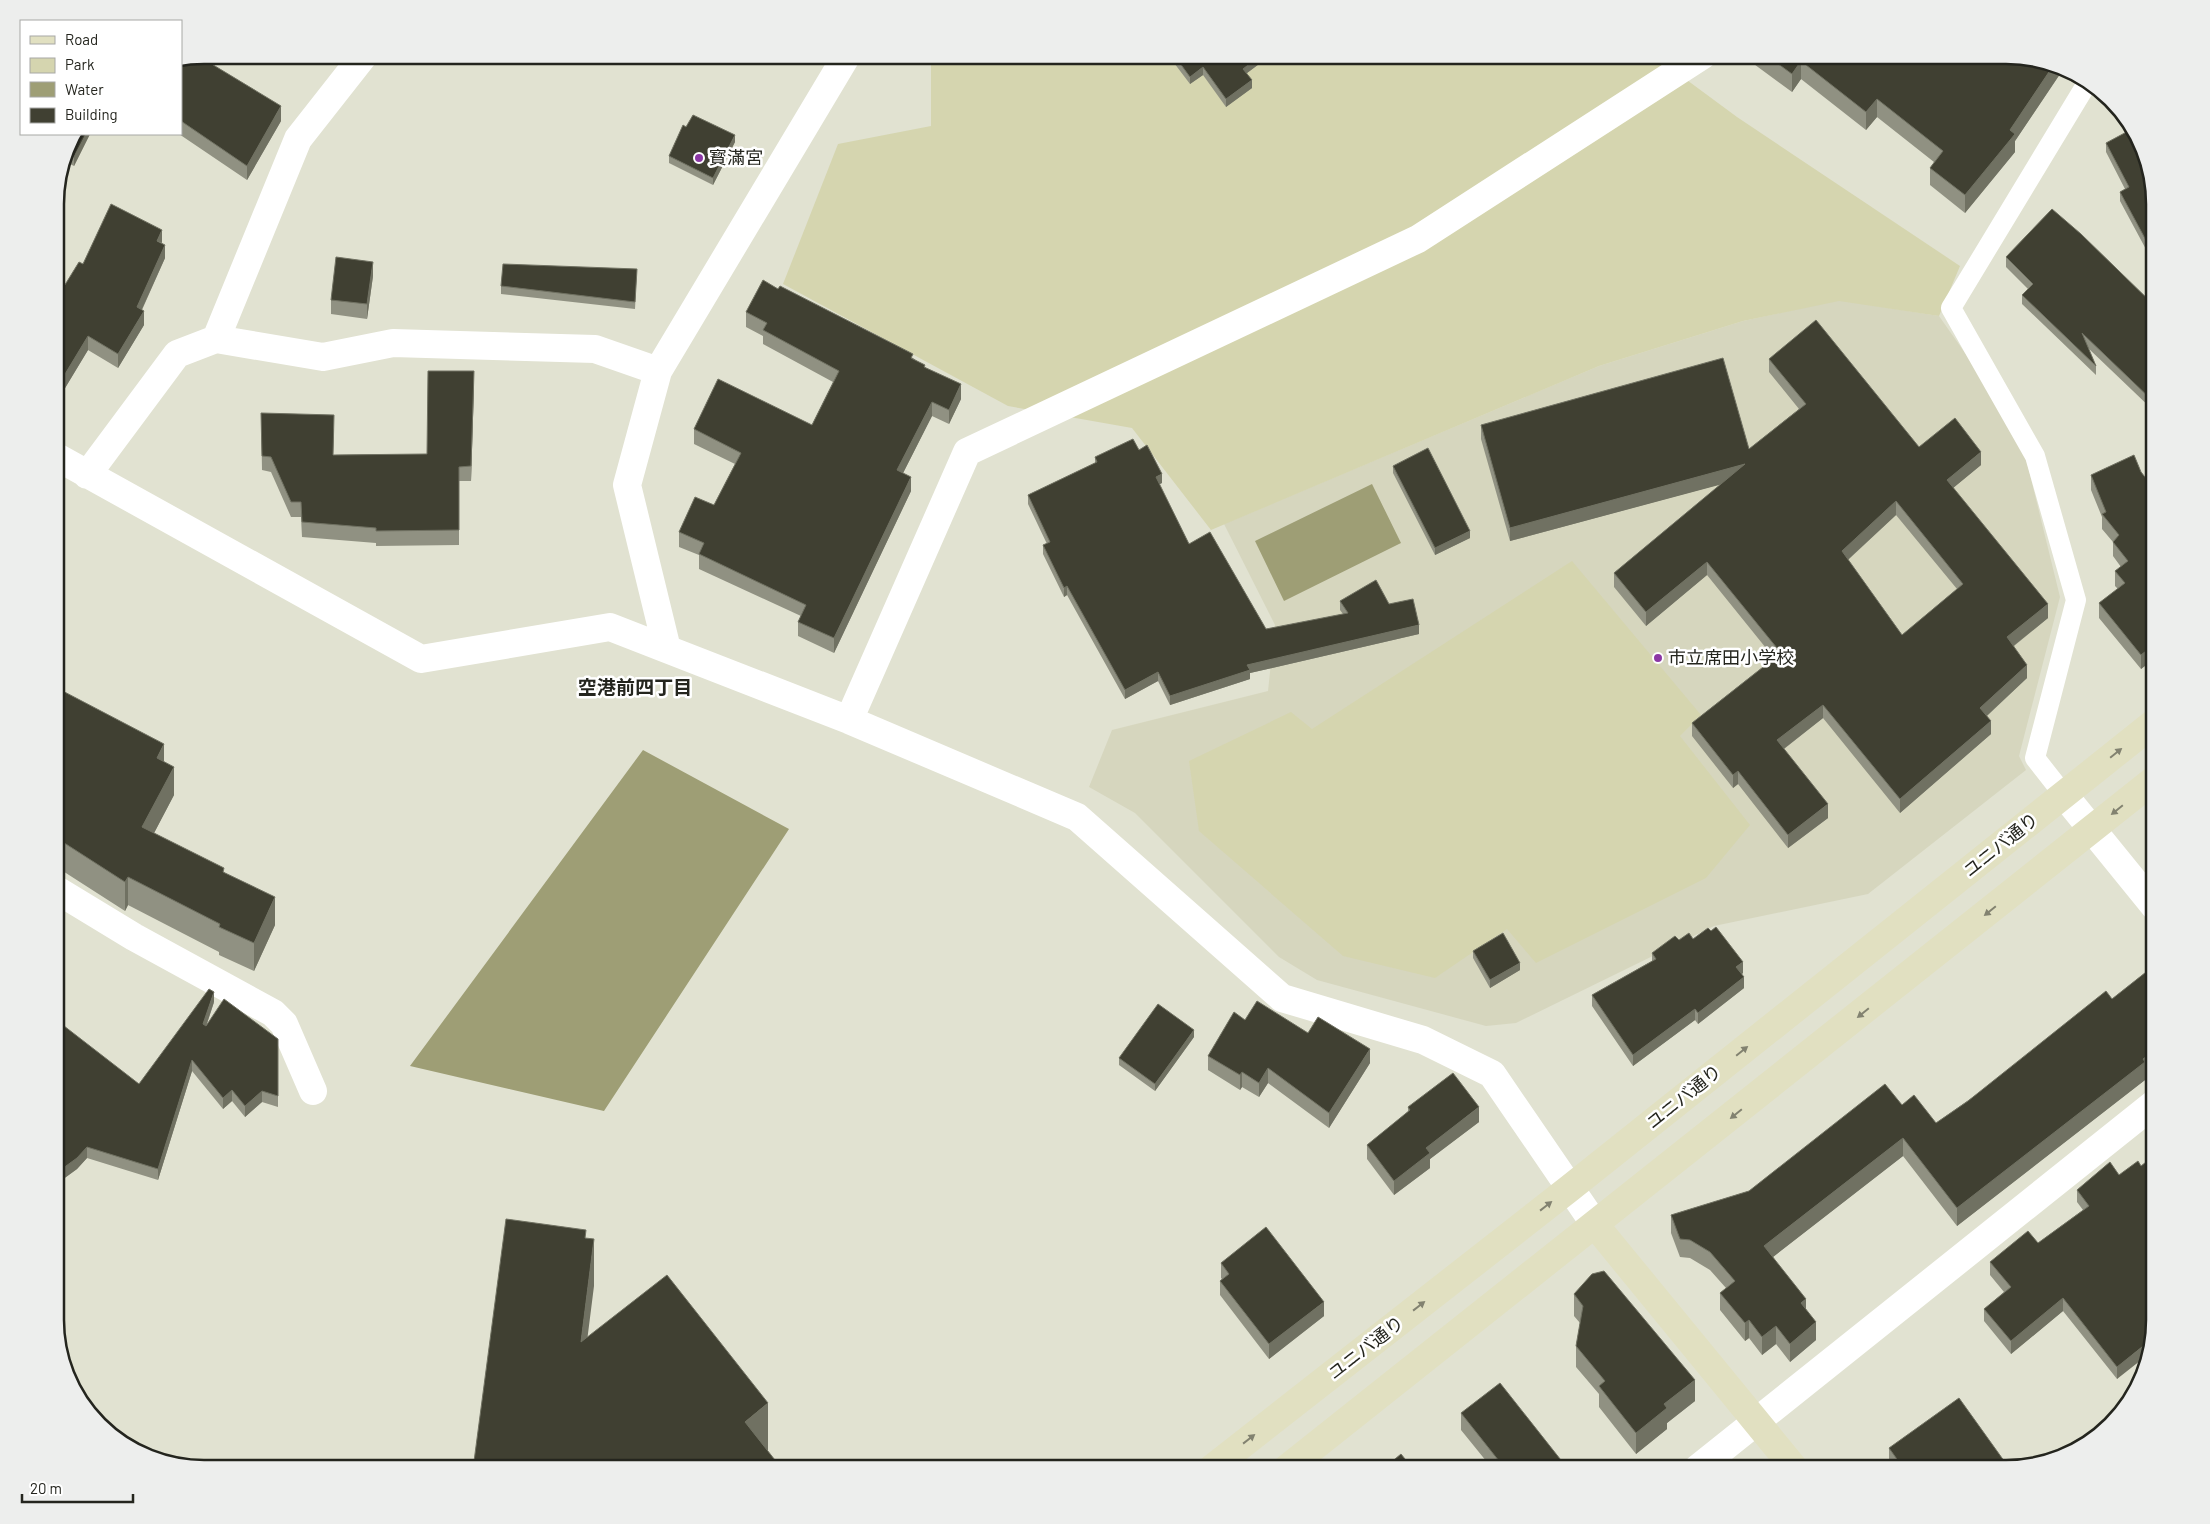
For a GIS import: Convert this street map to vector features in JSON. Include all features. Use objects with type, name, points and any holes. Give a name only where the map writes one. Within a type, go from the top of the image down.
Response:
[{"type":"street","points":[[216,339],[298,138],[357,64]]},
{"type":"street","points":[[667,649],[627,485],[658,371],[842,64]]},
{"type":"street","points":[[849,720],[967,452],[1418,239],[1688,64]]},
{"type":"street","points":[[87,475],[177,354],[216,339],[323,357],[393,343],[595,349],[658,371]]},
{"type":"street","points":[[64,461],[421,659],[610,627],[849,720],[1077,817],[1282,998],[1423,1040],[1492,1074],[1596,1226],[1787,1460]]},
{"type":"street","name":"ユニバ通り","points":[[1222,1460],[1570,1188],[2146,729]]},
{"type":"street","points":[[1297,1460],[1596,1226],[2146,786]]},
{"type":"street","points":[[2064,795],[2146,896]]},
{"type":"street","points":[[64,895],[134,937],[273,1013],[284,1024],[313,1091]]},
{"type":"street","points":[[1708,1460],[2146,1111]]},
{"type":"lane","points":[[2064,795],[2035,758],[2076,600],[2035,456],[1952,308],[2085,87]]},
{"type":"shaded area","name":"市立席田小学校","points":[[1839,300],[1939,316],[2019,430],[2060,597],[2019,756],[2026,770],[1868,894],[1714,926],[1516,1023],[1486,1026],[1317,980],[1279,957],[1135,813],[1089,787],[1112,730],[1268,691],[1275,625],[1224,524],[1599,366],[1743,321]]},
{"type":"green space","points":[[931,64],[1665,64],[1737,117],[1960,266],[1939,316],[1839,301],[1743,321],[1599,366],[1211,530],[1132,428],[1008,406],[783,284],[838,144],[931,126]]},
{"type":"green space","points":[[1572,561],[1701,715],[1680,736],[1750,825],[1706,878],[1536,963],[1507,929],[1435,978],[1343,956],[1199,831],[1189,761],[1291,712],[1312,729]]},
{"type":"water","points":[[1372,484],[1401,543],[1284,601],[1255,541]]},
{"type":"water","points":[[643,750],[789,829],[604,1111],[410,1066]]},
{"type":"building","points":[[212,64],[281,106],[247,166],[182,122],[182,65]]},
{"type":"building","points":[[1181,64],[1249,64],[1243,69],[1252,80],[1226,99],[1203,67],[1190,77]]},
{"type":"building","points":[[1778,64],[1799,64],[1792,74]]},
{"type":"building","points":[[1805,64],[2007,64],[2034,66],[2050,71],[2010,130],[2015,134],[1965,195],[1930,168],[1943,151],[1877,99],[1866,112]]},
{"type":"building","points":[[693,115],[735,135],[713,178],[669,156],[683,125],[686,127]]},
{"type":"building","points":[[2127,132],[2136,150],[2145,185],[2146,240],[2120,192],[2129,187],[2106,143]]},
{"type":"building","points":[[82,135],[85,135],[74,157],[72,156],[78,142]]},
{"type":"building","points":[[111,204],[162,230],[157,241],[165,245],[137,307],[144,311],[118,354],[88,336],[64,376],[64,286],[79,262],[83,264]]},
{"type":"building","points":[[2052,209],[2081,234],[2146,297],[2146,394],[2082,333],[2096,366],[2022,295],[2033,284],[2006,257]]},
{"type":"building","points":[[336,257],[373,262],[367,304],[331,300]]},
{"type":"building","points":[[503,264],[637,269],[635,302],[501,286]]},
{"type":"building","points":[[763,280],[778,289],[780,286],[913,354],[911,358],[925,365],[924,367],[961,384],[949,410],[932,402],[897,470],[911,477],[834,638],[798,622],[806,605],[699,554],[704,543],[679,532],[695,497],[714,505],[741,453],[694,429],[718,379],[812,425],[839,371],[763,330],[767,323],[746,312]]},
{"type":"building","points":[[1816,320],[1919,447],[1955,418],[1981,452],[1947,480],[2048,604],[2007,637],[2027,665],[1980,708],[1991,721],[1900,799],[1823,705],[1777,740],[1828,804],[1788,835],[1738,771],[1733,775],[1692,723],[1781,653],[1707,562],[1646,612],[1614,573],[1745,464],[1510,528],[1481,425],[1723,358],[1749,449],[1806,404],[1769,359]],"holes":[[[1896,501],[1963,584],[1902,635],[1842,551]]]},
{"type":"building","points":[[428,371],[474,371],[471,466],[459,467],[459,530],[376,531],[376,528],[302,522],[301,502],[291,502],[271,457],[262,456],[261,413],[334,415],[333,455],[427,454]]},
{"type":"building","points":[[1133,439],[1139,450],[1147,445],[1162,474],[1156,477],[1189,544],[1210,532],[1266,629],[1348,613],[1340,601],[1376,580],[1389,604],[1413,599],[1419,625],[1247,665],[1250,670],[1170,696],[1158,672],[1125,690],[1067,586],[1064,588],[1043,545],[1050,542],[1028,495],[1097,462],[1095,457]]},
{"type":"building","points":[[1428,448],[1470,531],[1435,548],[1393,466]]},
{"type":"building","points":[[2134,455],[2141,472],[2146,478],[2146,651],[2141,655],[2099,603],[2125,583],[2115,571],[2128,561],[2113,542],[2119,535],[2102,514],[2106,512],[2091,475]]},
{"type":"building","points":[[64,692],[164,744],[157,758],[174,767],[142,827],[224,868],[223,872],[275,897],[254,943],[219,927],[220,924],[128,877],[125,882],[64,843]]},
{"type":"building","points":[[1716,927],[1743,962],[1736,967],[1744,977],[1698,1013],[1695,1009],[1633,1055],[1592,995],[1656,959],[1652,953],[1675,936],[1679,940],[1689,933],[1693,939],[1708,928],[1711,931]]},
{"type":"building","points":[[1503,933],[1520,963],[1490,980],[1473,951]]},
{"type":"building","points":[[2146,972],[2146,1057],[2143,1059],[2145,1062],[1957,1208],[1903,1138],[1764,1246],[1806,1299],[1801,1303],[1816,1322],[1790,1344],[1776,1326],[1762,1337],[1749,1320],[1745,1323],[1720,1293],[1735,1281],[1710,1252],[1690,1240],[1680,1239],[1671,1215],[1749,1191],[1885,1084],[1902,1105],[1914,1095],[1936,1123],[1968,1101],[2106,991],[2112,999]]},
{"type":"building","points":[[209,989],[214,992],[203,1024],[206,1026],[224,999],[278,1039],[278,1096],[262,1091],[245,1106],[232,1090],[223,1098],[192,1060],[158,1169],[87,1147],[77,1158],[64,1167],[64,1026],[139,1084]]},
{"type":"building","points":[[1257,1001],[1308,1033],[1318,1017],[1370,1049],[1329,1113],[1268,1068],[1259,1083],[1242,1072],[1240,1075],[1208,1056],[1234,1012],[1245,1020]]},
{"type":"building","points":[[1158,1004],[1194,1030],[1155,1084],[1119,1058]]},
{"type":"building","points":[[1453,1073],[1479,1107],[1426,1148],[1430,1153],[1394,1181],[1367,1145],[1410,1110],[1408,1107]]},
{"type":"building","points":[[2138,1161],[2141,1166],[2146,1162],[2144,1345],[2117,1367],[2063,1298],[2011,1341],[1984,1309],[2011,1287],[1990,1262],[2028,1231],[2038,1243],[2089,1206],[2077,1190],[2110,1162],[2119,1175]]},
{"type":"building","points":[[506,1219],[586,1230],[585,1238],[594,1239],[581,1342],[667,1275],[768,1403],[745,1422],[775,1460],[474,1460]]},
{"type":"building","points":[[1266,1227],[1324,1302],[1269,1344],[1220,1281],[1229,1274],[1221,1263]]},
{"type":"building","points":[[1604,1271],[1695,1380],[1664,1404],[1667,1408],[1636,1433],[1599,1386],[1605,1381],[1576,1346],[1583,1306],[1574,1294],[1592,1274]]},
{"type":"building","points":[[1500,1383],[1561,1460],[1498,1460],[1461,1413]]},
{"type":"building","points":[[1959,1398],[2003,1460],[1898,1460],[1889,1448]]},
{"type":"building","points":[[1401,1454],[1406,1460],[1394,1460]]},
{"type":"place","name":"寳滿宮","points":[[699,158]]},
{"type":"place","name":"市立席田小学校","points":[[1658,658]]},
{"type":"district","name":"空港前四丁目","points":[[635,687]]}]
